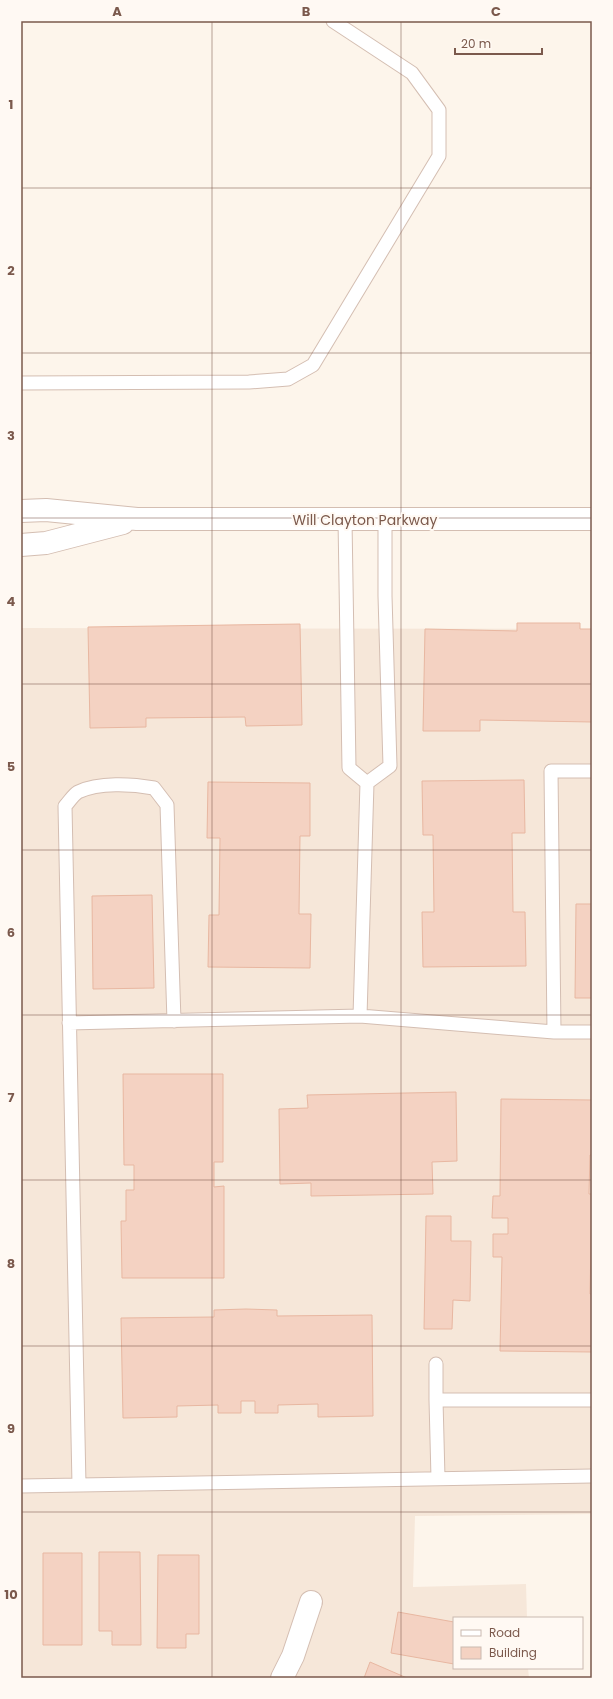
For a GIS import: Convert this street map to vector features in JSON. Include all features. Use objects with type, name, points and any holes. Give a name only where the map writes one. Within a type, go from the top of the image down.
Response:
[{"type":"street","name":"Will Clayton Parkway","points":[[21,511],[46,510],[137,518],[345,520],[592,519]]},
{"type":"street","name":"Will Clayton Parkway","points":[[21,545],[46,543],[137,518]]},
{"type":"street","points":[[282,1678],[293,1656],[311,1602]]},
{"type":"lane","points":[[21,383],[249,382],[288,379],[313,365],[439,156],[439,110],[412,74],[332,21]]},
{"type":"lane","points":[[345,520],[349,768],[367,783]]},
{"type":"lane","points":[[367,783],[390,766],[385,596],[385,520]]},
{"type":"lane","points":[[554,1032],[551,771],[592,771]]},
{"type":"lane","points":[[360,1016],[367,783]]},
{"type":"lane","points":[[79,1485],[65,806],[77,792],[129,784],[154,788],[167,804],[174,1021]]},
{"type":"lane","points":[[69,1023],[360,1016],[554,1032],[592,1032]]},
{"type":"lane","points":[[436,1364],[438,1478]]},
{"type":"lane","points":[[436,1400],[592,1400]]},
{"type":"lane","points":[[21,1486],[592,1476]]},
{"type":"shaded area","points":[[21,628],[592,629],[592,1514],[415,1516],[413,1587],[526,1584],[527,1617],[453,1617],[453,1669],[528,1669],[529,1678],[21,1678]]},
{"type":"building","points":[[517,623],[580,623],[580,629],[592,629],[592,722],[480,720],[480,731],[423,731],[425,629],[517,631]]},
{"type":"building","points":[[300,624],[302,725],[246,726],[245,717],[146,718],[146,727],[90,728],[88,627]]},
{"type":"building","points":[[524,780],[525,833],[512,833],[513,912],[525,912],[526,966],[423,967],[422,912],[434,912],[433,835],[423,835],[422,781]]},
{"type":"building","points":[[208,782],[310,783],[310,836],[300,836],[299,914],[311,914],[310,968],[208,967],[209,915],[219,915],[220,838],[207,838]]},
{"type":"building","points":[[152,895],[154,988],[93,989],[92,896]]},
{"type":"building","points":[[576,904],[592,904],[592,998],[575,998]]},
{"type":"building","points":[[123,1074],[223,1074],[223,1162],[214,1162],[214,1187],[224,1186],[224,1278],[122,1278],[121,1221],[126,1221],[126,1190],[134,1190],[134,1165],[124,1165]]},
{"type":"building","points":[[456,1092],[457,1161],[432,1162],[433,1194],[311,1196],[311,1183],[280,1184],[279,1109],[308,1108],[307,1095]]},
{"type":"building","points":[[501,1099],[592,1100],[592,1155],[590,1155],[589,1194],[592,1194],[590,1294],[592,1294],[592,1352],[500,1351],[502,1257],[493,1257],[493,1234],[508,1234],[508,1218],[492,1218],[493,1196],[500,1196]]},
{"type":"building","points":[[426,1216],[451,1216],[451,1241],[471,1241],[470,1301],[453,1300],[452,1329],[424,1329]]},
{"type":"building","points":[[214,1310],[277,1310],[277,1316],[372,1315],[373,1416],[318,1417],[318,1404],[278,1405],[278,1413],[255,1413],[255,1401],[241,1401],[241,1413],[218,1413],[218,1405],[177,1406],[177,1417],[123,1418],[121,1318],[214,1317]]},
{"type":"building","points":[[99,1552],[140,1552],[141,1645],[112,1645],[112,1631],[99,1631]]},
{"type":"building","points":[[43,1553],[82,1553],[82,1645],[43,1645]]},
{"type":"building","points":[[158,1555],[199,1555],[199,1634],[186,1634],[186,1648],[157,1648]]},
{"type":"building","points":[[398,1612],[453,1622],[453,1664],[391,1653]]},
{"type":"building","points":[[370,1662],[407,1678],[364,1678]]}]
